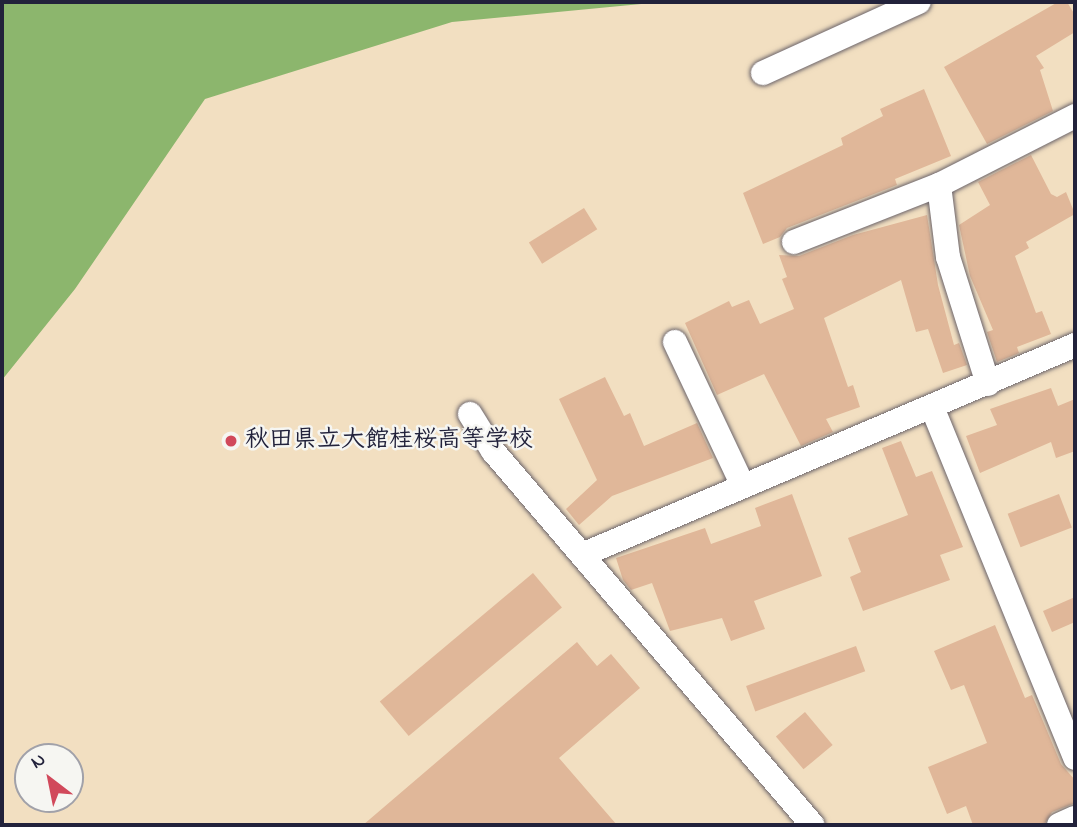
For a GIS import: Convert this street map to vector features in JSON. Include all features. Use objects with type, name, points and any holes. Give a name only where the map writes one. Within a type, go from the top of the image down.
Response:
[{"type":"street","points":[[763,73],[919,2]]},
{"type":"street","points":[[794,242],[939,186],[1075,116]]},
{"type":"street","points":[[939,186],[948,257],[988,384]]},
{"type":"street","points":[[675,342],[742,484]]},
{"type":"street","points":[[582,555],[742,484],[988,384],[1075,345]]},
{"type":"street","points":[[932,407],[1075,758]]},
{"type":"street","points":[[470,414],[493,451],[812,825]]},
{"type":"street","points":[[1059,825],[1075,818]]},
{"type":"green space","points":[[2,2],[662,2],[452,22],[205,99],[75,289],[2,380]]},
{"type":"building","points":[[1058,2],[1067,2],[1075,15],[1075,32],[1036,56],[1044,68],[1040,70],[1053,111],[987,144],[944,67]]},
{"type":"building","points":[[924,89],[951,156],[895,179],[897,185],[787,228],[780,237],[763,244],[743,193],[843,145],[841,138],[883,116],[880,109]]},
{"type":"building","points":[[1031,155],[1051,194],[1057,197],[1066,192],[1075,214],[1026,242],[1029,248],[1015,256],[1036,313],[1042,311],[1051,334],[1017,347],[1019,353],[997,362],[987,332],[993,330],[970,276],[959,225],[990,205],[978,182]]},
{"type":"building","points":[[584,208],[597,229],[542,264],[529,242]]},
{"type":"building","points":[[927,215],[938,285],[954,345],[959,343],[967,365],[943,373],[928,329],[916,332],[901,280],[824,318],[848,387],[853,385],[860,407],[826,419],[833,432],[801,446],[764,374],[717,395],[685,323],[729,301],[732,307],[749,300],[760,324],[794,309],[782,279],[787,277],[779,255],[799,256],[853,235]]},
{"type":"building","points":[[605,377],[624,416],[630,413],[644,446],[697,423],[713,458],[612,496],[579,525],[566,509],[597,480],[559,399]]},
{"type":"building","points":[[1051,388],[1058,406],[1075,399],[1075,451],[1056,458],[1051,442],[980,473],[966,436],[997,425],[990,409]]},
{"type":"building","points":[[901,441],[916,477],[932,471],[963,547],[940,555],[950,580],[863,611],[850,577],[861,572],[848,538],[908,515],[882,448]]},
{"type":"building","points":[[792,494],[822,576],[754,601],[765,629],[731,641],[722,618],[670,631],[652,583],[631,590],[623,580],[616,558],[705,528],[711,544],[761,526],[755,508]]},
{"type":"building","points":[[1059,494],[1072,528],[1021,547],[1008,514]]},
{"type":"building","points":[[533,573],[562,607],[409,736],[380,702]]},
{"type":"building","points":[[1075,597],[1075,622],[1052,632],[1043,611]]},
{"type":"building","points":[[995,625],[1025,698],[1032,695],[1061,764],[1075,780],[1075,803],[1052,812],[1044,825],[973,825],[966,806],[947,814],[928,767],[987,743],[964,685],[951,690],[934,651]]},
{"type":"building","points":[[577,642],[597,666],[611,654],[640,688],[559,758],[617,825],[363,825]]},
{"type":"building","points":[[856,646],[865,671],[755,711],[746,686]]},
{"type":"building","points":[[805,712],[833,745],[804,769],[776,736]]},
{"type":"place","name":"秋田県立大館桂桜高等学校","points":[[231,441]]}]
